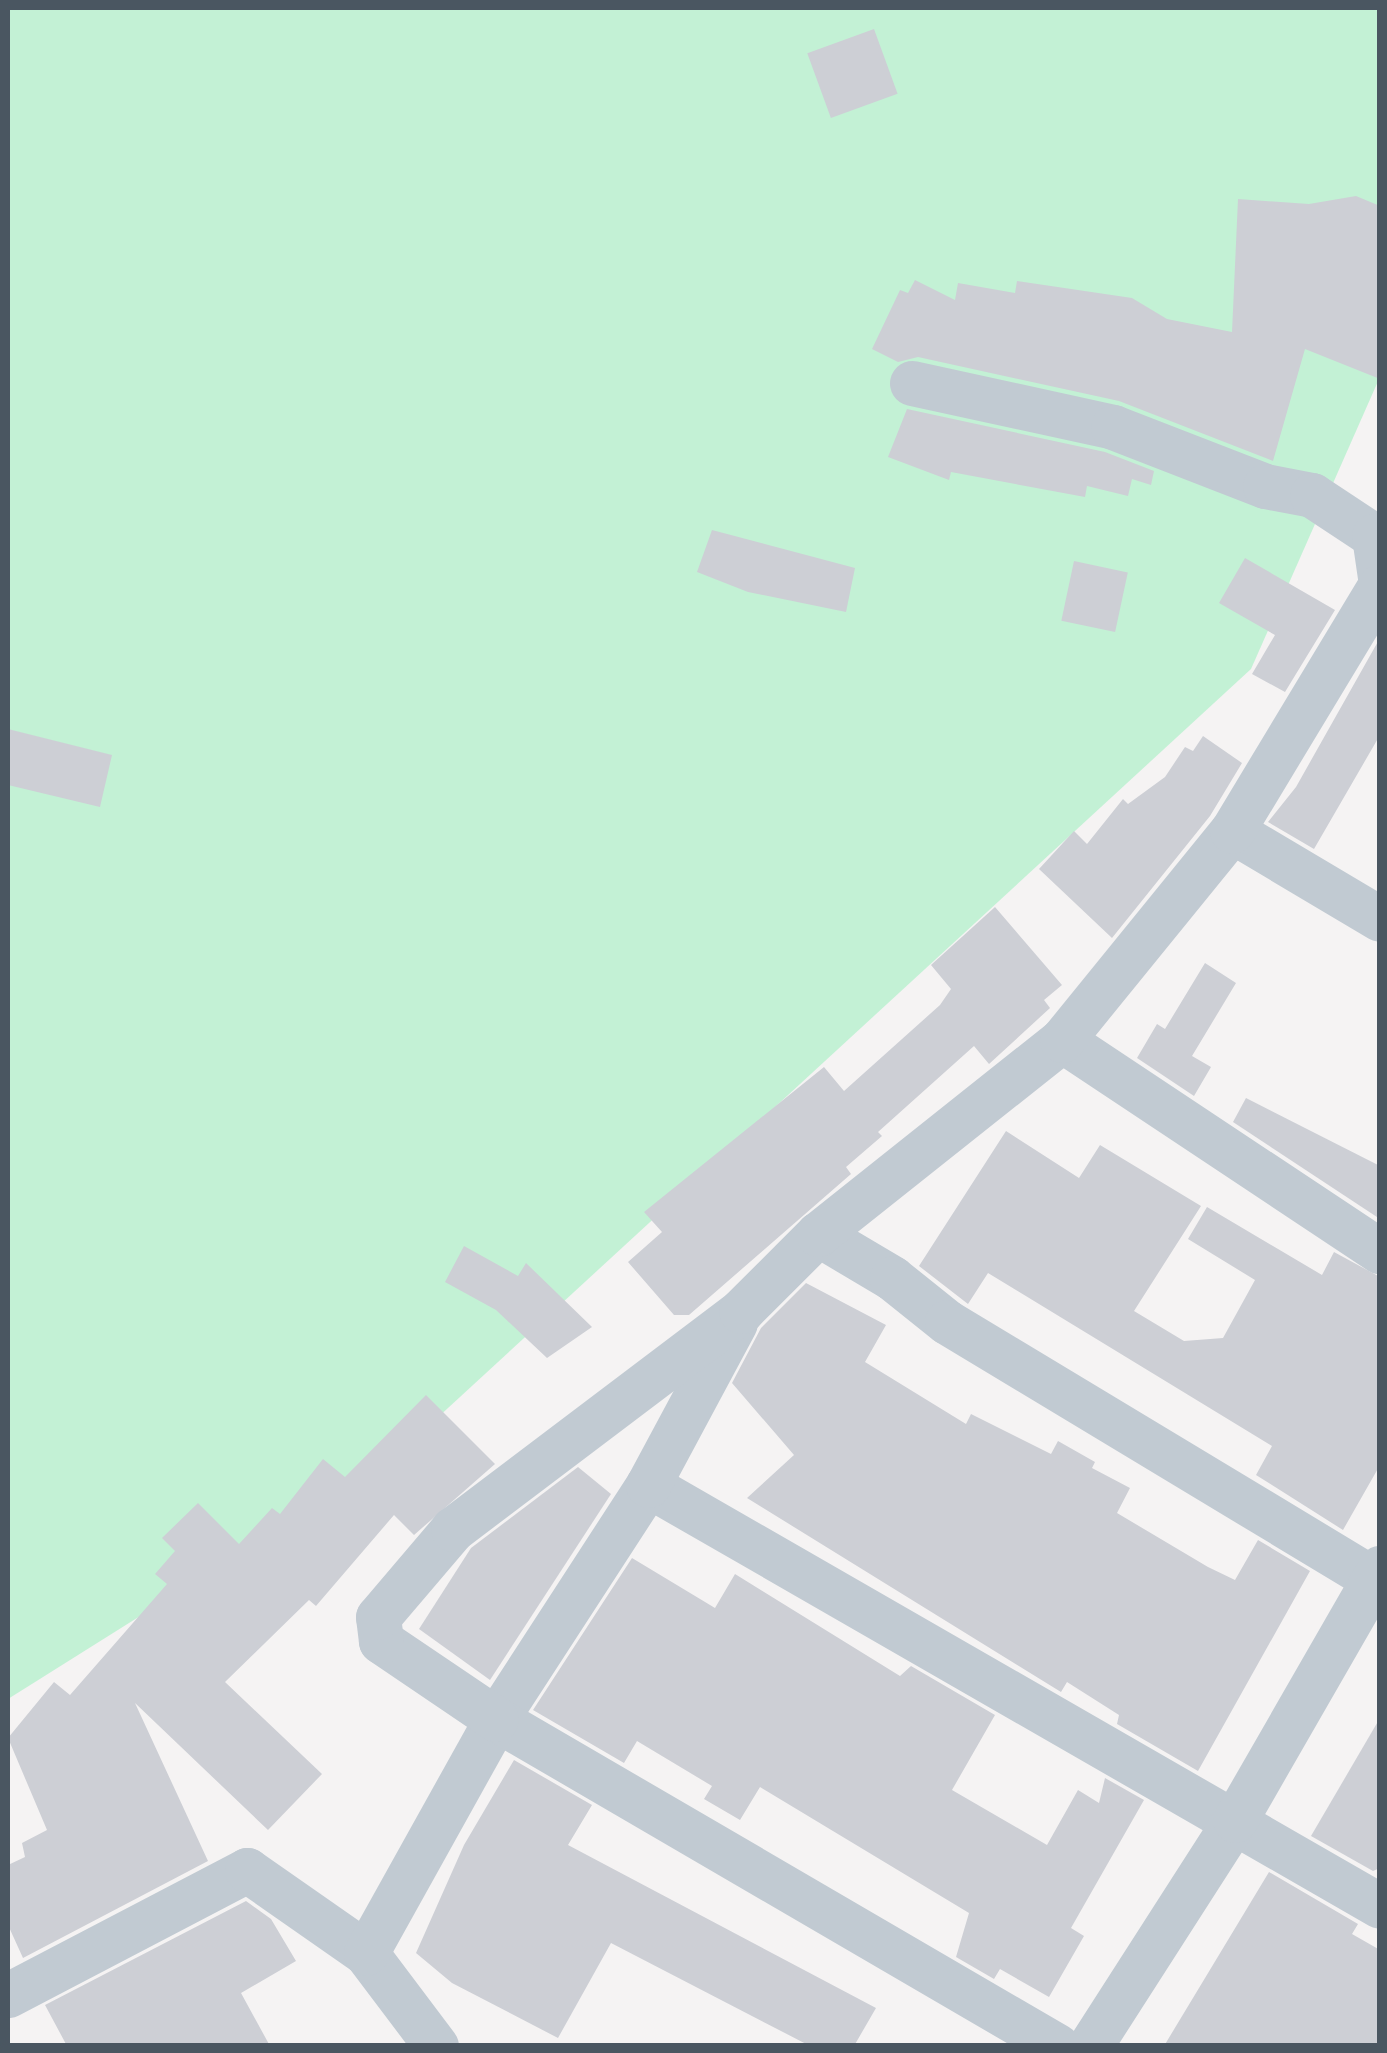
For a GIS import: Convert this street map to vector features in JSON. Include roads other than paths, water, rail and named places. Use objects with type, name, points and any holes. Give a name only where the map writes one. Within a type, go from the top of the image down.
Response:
[{"type":"street","points":[[912,383],[1113,427],[1266,486],[1312,495],[1374,536],[1380,577]]},
{"type":"street","points":[[1057,2046],[496,1720],[382,1641],[378,1617],[452,1530],[741,1312],[818,1234],[1062,1040],[1232,831],[1380,586]]},
{"type":"street","points":[[1232,831],[1380,919]]},
{"type":"street","points":[[1062,1040],[1380,1251]]},
{"type":"street","points":[[818,1234],[892,1278],[947,1322],[1377,1577],[1234,1820],[1090,2046]]},
{"type":"street","points":[[366,1953],[496,1720],[648,1485],[741,1312]]},
{"type":"street","points":[[648,1485],[1380,1906]]},
{"type":"street","points":[[8,1995],[247,1870],[366,1953],[431,2045]]}]
